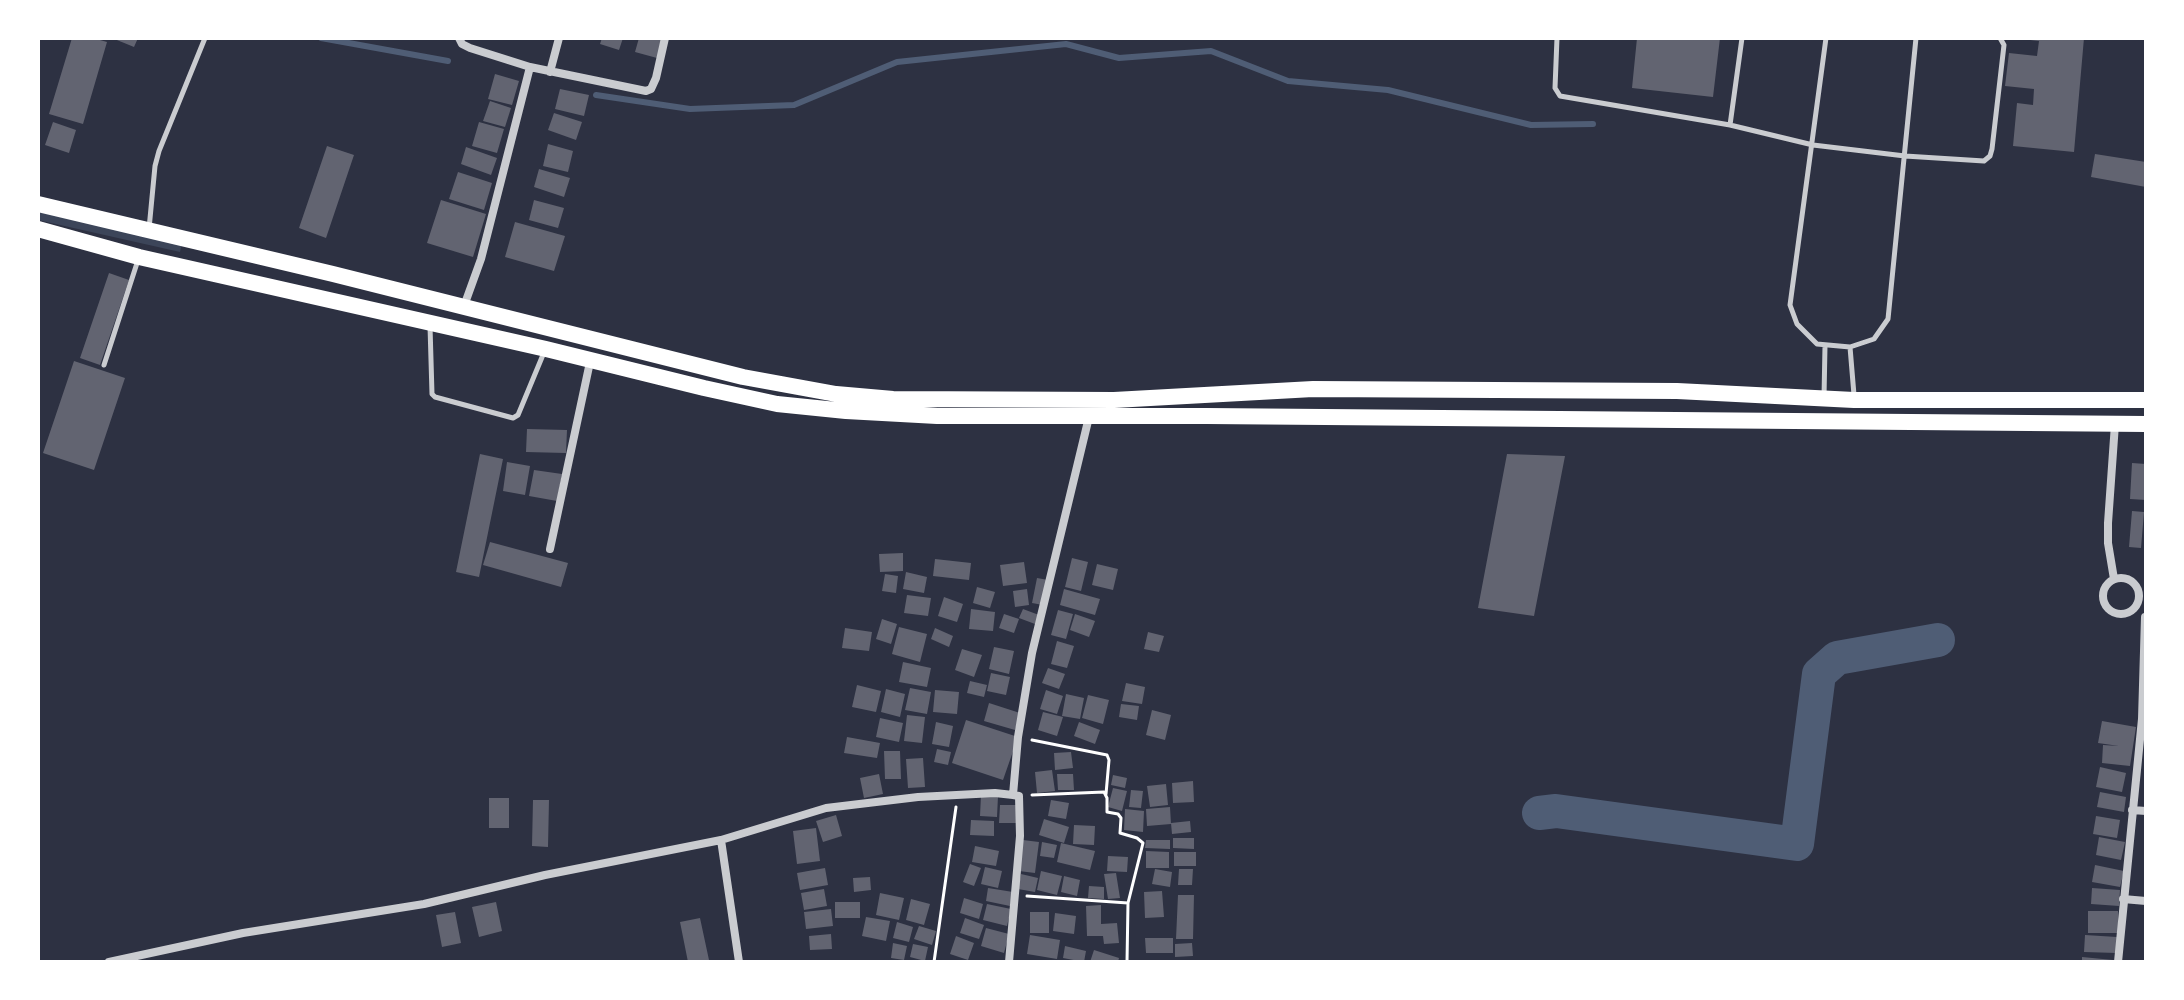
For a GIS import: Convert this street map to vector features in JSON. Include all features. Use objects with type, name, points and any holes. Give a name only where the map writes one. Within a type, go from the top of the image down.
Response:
[{"type":"highway","points":[[38,204],[781,386],[836,394],[939,400],[1114,400],[1313,389],[1677,391],[1854,400],[2146,400]]},
{"type":"highway","points":[[38,229],[139,257],[777,404],[937,416],[2146,424]]},
{"type":"highway","points":[[196,269],[202,243]]},
{"type":"highway","points":[[777,404],[781,386]]},
{"type":"street","points":[[459,38],[462,44],[470,48],[530,67],[646,91],[651,89],[656,78],[665,38]]},
{"type":"street","points":[[550,72],[559,38]]},
{"type":"street","points":[[463,307],[489,230],[530,67]]},
{"type":"street","points":[[550,549],[590,362]]},
{"type":"street","points":[[1009,962],[1020,836],[1016,795],[1018,737],[1032,653],[1089,417]]},
{"type":"street","points":[[2114,579],[2108,533],[2115,423]]},
{"type":"street","points":[[2126,578],[2136,586],[2139,598],[2133,610],[2121,614],[2107,607],[2103,594],[2114,579],[2126,578]]},
{"type":"street","points":[[2118,962],[2144,720],[2146,617],[2133,610]]},
{"type":"street","points":[[109,962],[243,933],[424,904],[545,875],[721,840],[819,810],[918,797],[995,793],[1016,795]]},
{"type":"street","points":[[2132,810],[2146,811]]},
{"type":"street","points":[[721,840],[739,962]]},
{"type":"street","points":[[2123,899],[2146,901]]},
{"type":"lane","points":[[149,230],[159,151],[205,38]]},
{"type":"lane","points":[[1557,38],[1555,88],[1560,96],[1730,125],[1813,145],[1984,161],[1990,156],[2004,45],[2000,38]]},
{"type":"lane","points":[[1730,125],[1742,38]]},
{"type":"lane","points":[[1826,38],[1790,305],[1802,332],[1817,344],[1850,347],[1874,339],[1888,319],[1916,38]]},
{"type":"lane","points":[[104,365],[139,257]]},
{"type":"lane","points":[[430,323],[432,394],[513,418],[518,415],[546,349]]},
{"type":"lane","points":[[1824,398],[1825,346]]},
{"type":"lane","points":[[1850,347],[1854,400]]},
{"type":"path","points":[[1018,737],[1106,754],[1109,759],[1107,812],[1117,813],[1121,818],[1120,833],[1143,843],[1128,903],[1127,962]]},
{"type":"path","points":[[1016,795],[1106,794]]},
{"type":"path","points":[[934,962],[958,795]]},
{"type":"path","points":[[1016,895],[1128,903]]},
{"type":"shaded area","points":[[38,212],[182,243],[180,252],[38,220]]},
{"type":"building","points":[[72,38],[107,42],[83,124],[49,114]]},
{"type":"building","points":[[112,38],[138,38],[134,47]]},
{"type":"building","points":[[602,38],[623,38],[619,50],[600,44]]},
{"type":"building","points":[[639,38],[663,38],[657,58],[635,52]]},
{"type":"building","points":[[1637,38],[1720,38],[1713,97],[1632,88]]},
{"type":"building","points":[[2030,38],[2084,38],[2074,152],[2013,146],[2017,103],[2033,105],[2034,89],[2005,86],[2009,53],[2037,56],[2039,41]]},
{"type":"building","points":[[495,74],[519,81],[512,105],[488,99]]},
{"type":"building","points":[[560,89],[589,95],[584,116],[555,109]]},
{"type":"building","points":[[490,101],[511,108],[505,127],[483,121]]},
{"type":"building","points":[[554,113],[582,122],[576,140],[548,130]]},
{"type":"building","points":[[53,122],[76,130],[69,153],[45,145]]},
{"type":"building","points":[[479,122],[504,129],[497,153],[472,146]]},
{"type":"building","points":[[548,144],[573,151],[568,172],[543,166]]},
{"type":"building","points":[[327,146],[354,155],[326,238],[299,228]]},
{"type":"building","points":[[466,147],[497,158],[491,175],[461,164]]},
{"type":"building","points":[[2095,154],[2146,162],[2146,187],[2091,177]]},
{"type":"building","points":[[539,169],[570,178],[564,197],[534,187]]},
{"type":"building","points":[[458,172],[492,183],[484,210],[449,199]]},
{"type":"building","points":[[441,200],[486,214],[473,257],[427,243]]},
{"type":"building","points":[[534,200],[564,208],[558,228],[529,220]]},
{"type":"building","points":[[515,222],[565,236],[554,271],[505,257]]},
{"type":"building","points":[[109,273],[129,280],[100,365],[80,358]]},
{"type":"building","points":[[74,361],[125,378],[94,470],[43,453]]},
{"type":"building","points":[[527,429],[567,430],[566,453],[526,452]]},
{"type":"building","points":[[480,454],[503,459],[479,577],[456,572]]},
{"type":"building","points":[[1507,454],[1565,456],[1534,616],[1478,608]]},
{"type":"building","points":[[507,462],[530,466],[525,495],[503,491]]},
{"type":"building","points":[[2132,463],[2146,464],[2146,500],[2130,499]]},
{"type":"building","points":[[534,470],[562,474],[557,501],[529,496]]},
{"type":"building","points":[[2132,511],[2144,512],[2141,548],[2129,547]]},
{"type":"building","points":[[490,542],[568,563],[561,587],[483,565]]},
{"type":"building","points":[[903,553],[903,571],[880,572],[879,554]]},
{"type":"building","points":[[1072,558],[1088,562],[1081,591],[1065,587]]},
{"type":"building","points":[[935,559],[971,563],[969,580],[933,576]]},
{"type":"building","points":[[1024,562],[1027,583],[1003,586],[1000,565]]},
{"type":"building","points":[[1097,564],[1118,569],[1113,590],[1092,585]]},
{"type":"building","points":[[906,572],[927,577],[924,593],[903,589]]},
{"type":"building","points":[[885,574],[898,576],[896,593],[882,591]]},
{"type":"building","points":[[1037,578],[1048,580],[1043,605],[1032,603]]},
{"type":"building","points":[[977,587],[995,592],[990,608],[973,603]]},
{"type":"building","points":[[1027,589],[1029,605],[1015,607],[1013,591]]},
{"type":"building","points":[[1064,589],[1100,599],[1095,615],[1060,605]]},
{"type":"building","points":[[907,595],[931,598],[928,616],[904,613]]},
{"type":"building","points":[[944,597],[963,604],[957,622],[938,616]]},
{"type":"building","points":[[971,609],[995,612],[993,631],[969,629]]},
{"type":"building","points":[[1023,609],[1039,615],[1035,624],[1019,618]]},
{"type":"building","points":[[1058,610],[1073,614],[1066,639],[1051,635]]},
{"type":"building","points":[[1004,614],[1019,619],[1014,633],[999,628]]},
{"type":"building","points":[[1075,614],[1095,621],[1089,637],[1070,630]]},
{"type":"building","points":[[882,619],[897,624],[891,644],[876,639]]},
{"type":"building","points":[[899,627],[927,634],[920,662],[892,654]]},
{"type":"building","points":[[845,628],[872,632],[869,651],[842,648]]},
{"type":"building","points":[[935,628],[953,636],[949,647],[931,639]]},
{"type":"building","points":[[1148,632],[1164,636],[1159,652],[1144,649]]},
{"type":"building","points":[[1057,641],[1074,646],[1067,668],[1051,664]]},
{"type":"building","points":[[994,647],[1014,651],[1009,674],[989,669]]},
{"type":"building","points":[[962,649],[982,655],[974,677],[955,670]]},
{"type":"building","points":[[903,662],[931,668],[927,687],[899,682]]},
{"type":"building","points":[[1048,668],[1065,674],[1059,689],[1042,683]]},
{"type":"building","points":[[991,673],[1010,677],[1006,695],[987,691]]},
{"type":"building","points":[[970,681],[987,685],[984,697],[967,693]]},
{"type":"building","points":[[1126,683],[1145,687],[1142,704],[1122,701]]},
{"type":"building","points":[[857,685],[881,691],[876,712],[852,707]]},
{"type":"building","points":[[910,688],[931,692],[927,714],[905,710]]},
{"type":"building","points":[[886,689],[905,694],[900,717],[881,712]]},
{"type":"building","points":[[935,690],[959,692],[957,714],[933,712]]},
{"type":"building","points":[[1046,690],[1063,696],[1057,714],[1040,709]]},
{"type":"building","points":[[1066,694],[1084,698],[1080,719],[1062,716]]},
{"type":"building","points":[[1088,695],[1109,700],[1103,724],[1082,718]]},
{"type":"building","points":[[989,703],[1020,713],[1015,730],[984,721]]},
{"type":"building","points":[[1121,704],[1139,706],[1137,720],[1119,717]]},
{"type":"building","points":[[1152,710],[1171,715],[1165,740],[1146,735]]},
{"type":"building","points":[[1043,712],[1063,717],[1057,736],[1038,730]]},
{"type":"building","points":[[907,715],[925,717],[922,743],[904,741]]},
{"type":"building","points":[[880,718],[903,723],[899,742],[876,737]]},
{"type":"building","points":[[966,720],[1018,737],[1003,780],[952,763]]},
{"type":"building","points":[[2102,721],[2136,727],[2130,766],[2102,763],[2103,745],[2119,746],[2098,743]]},
{"type":"building","points":[[936,722],[953,726],[949,747],[932,744]]},
{"type":"building","points":[[1079,722],[1100,730],[1095,744],[1074,736]]},
{"type":"building","points":[[847,737],[880,743],[877,758],[844,753]]},
{"type":"building","points":[[937,749],[951,752],[948,765],[934,762]]},
{"type":"building","points":[[884,751],[900,751],[901,779],[885,779]]},
{"type":"building","points":[[1071,752],[1073,768],[1055,770],[1054,753]]},
{"type":"building","points":[[923,758],[925,787],[908,788],[906,759]]},
{"type":"building","points":[[2100,767],[2126,773],[2122,792],[2096,787]]},
{"type":"building","points":[[1052,770],[1055,791],[1037,793],[1035,772]]},
{"type":"building","points":[[879,774],[883,794],[864,798],[860,778]]},
{"type":"building","points":[[1057,774],[1073,774],[1074,790],[1058,790]]},
{"type":"building","points":[[1113,775],[1127,778],[1125,788],[1111,785]]},
{"type":"building","points":[[1193,781],[1194,802],[1173,803],[1172,783]]},
{"type":"building","points":[[1166,784],[1168,805],[1150,807],[1147,786]]},
{"type":"building","points":[[1113,788],[1127,791],[1122,811],[1108,807]]},
{"type":"building","points":[[1131,790],[1143,791],[1141,808],[1129,807]]},
{"type":"building","points":[[2100,792],[2126,797],[2124,812],[2097,807]]},
{"type":"building","points":[[981,795],[998,796],[997,817],[980,816]]},
{"type":"building","points":[[489,798],[509,798],[509,828],[489,828]]},
{"type":"building","points":[[533,800],[549,800],[548,847],[532,846]]},
{"type":"building","points":[[1051,800],[1069,803],[1066,819],[1048,816]]},
{"type":"building","points":[[1000,805],[1017,805],[1016,823],[999,823]]},
{"type":"building","points":[[1170,807],[1171,824],[1147,826],[1146,809]]},
{"type":"building","points":[[1125,809],[1144,811],[1143,832],[1124,830]]},
{"type":"building","points":[[836,815],[842,836],[823,842],[816,821]]},
{"type":"building","points":[[2096,816],[2120,820],[2117,838],[2093,834]]},
{"type":"building","points":[[1044,819],[1069,827],[1064,843],[1039,835]]},
{"type":"building","points":[[971,820],[994,821],[994,836],[970,835]]},
{"type":"building","points":[[1190,821],[1191,832],[1172,834],[1171,823]]},
{"type":"building","points":[[1074,825],[1095,826],[1094,845],[1073,844]]},
{"type":"building","points":[[816,828],[820,861],[797,864],[793,831]]},
{"type":"building","points":[[2099,837],[2125,842],[2121,860],[2096,855]]},
{"type":"building","points":[[1173,838],[1194,838],[1194,849],[1173,848]]},
{"type":"building","points":[[1023,840],[1039,842],[1035,873],[1019,871]]},
{"type":"building","points":[[1146,840],[1170,840],[1170,849],[1145,848]]},
{"type":"building","points":[[1042,842],[1057,845],[1054,858],[1040,856]]},
{"type":"building","points":[[1061,843],[1095,851],[1090,870],[1057,862]]},
{"type":"building","points":[[975,846],[999,851],[996,866],[972,862]]},
{"type":"building","points":[[1146,851],[1169,852],[1169,868],[1146,868]]},
{"type":"building","points":[[1174,852],[1196,852],[1196,866],[1174,866]]},
{"type":"building","points":[[1108,856],[1128,857],[1127,872],[1107,871]]},
{"type":"building","points":[[970,864],[981,868],[974,886],[963,882]]},
{"type":"building","points":[[2095,865],[2124,871],[2120,887],[2092,882]]},
{"type":"building","points":[[985,867],[1002,871],[998,888],[981,884]]},
{"type":"building","points":[[825,868],[828,885],[800,890],[797,873]]},
{"type":"building","points":[[1155,869],[1172,872],[1170,887],[1152,884]]},
{"type":"building","points":[[1179,869],[1193,869],[1192,885],[1178,885]]},
{"type":"building","points":[[1041,871],[1062,876],[1057,895],[1037,890]]},
{"type":"building","points":[[1116,873],[1120,898],[1108,899],[1104,874]]},
{"type":"building","points":[[1021,874],[1038,878],[1035,892],[1018,889]]},
{"type":"building","points":[[1064,876],[1080,880],[1077,896],[1061,892]]},
{"type":"building","points":[[870,877],[871,890],[854,892],[853,878]]},
{"type":"building","points":[[1089,886],[1104,887],[1104,899],[1088,898]]},
{"type":"building","points":[[988,888],[1013,892],[1010,906],[986,901]]},
{"type":"building","points":[[2092,888],[2120,890],[2119,906],[2091,904]]},
{"type":"building","points":[[824,889],[827,906],[804,910],[801,893]]},
{"type":"building","points":[[1162,891],[1164,917],[1145,918],[1144,892]]},
{"type":"building","points":[[880,893],[904,898],[899,920],[876,915]]},
{"type":"building","points":[[1178,895],[1194,895],[1193,939],[1176,939]]},
{"type":"building","points":[[964,898],[983,904],[979,919],[960,913]]},
{"type":"building","points":[[911,899],[930,904],[924,925],[906,920]]},
{"type":"building","points":[[496,902],[502,931],[479,937],[472,907]]},
{"type":"building","points":[[835,902],[860,902],[860,918],[835,918]]},
{"type":"building","points":[[987,904],[1011,909],[1007,926],[983,920]]},
{"type":"building","points":[[1101,905],[1101,924],[1117,923],[1119,943],[1104,944],[1103,936],[1087,936],[1086,906]]},
{"type":"building","points":[[831,909],[833,926],[806,929],[804,912]]},
{"type":"building","points":[[2088,911],[2118,911],[2118,933],[2088,933]]},
{"type":"building","points":[[455,912],[461,943],[442,947],[436,915]]},
{"type":"building","points":[[1030,912],[1049,912],[1049,933],[1030,933]]},
{"type":"building","points":[[1055,913],[1076,916],[1074,934],[1053,931]]},
{"type":"building","points":[[866,917],[890,921],[886,941],[862,936]]},
{"type":"building","points":[[700,918],[709,960],[688,962],[680,922]]},
{"type":"building","points":[[965,918],[984,925],[979,939],[960,933]]},
{"type":"building","points":[[897,922],[913,927],[909,942],[893,938]]},
{"type":"building","points":[[919,926],[936,931],[932,945],[914,939]]},
{"type":"building","points":[[986,928],[1009,934],[1004,953],[981,946]]},
{"type":"building","points":[[831,934],[832,949],[810,950],[809,936]]},
{"type":"building","points":[[1030,935],[1060,940],[1057,959],[1027,954]]},
{"type":"building","points":[[2085,935],[2117,937],[2117,953],[2084,952]]},
{"type":"building","points":[[956,936],[974,943],[968,960],[950,954]]},
{"type":"building","points":[[1145,938],[1173,938],[1173,953],[1146,953]]},
{"type":"building","points":[[893,943],[907,946],[904,960],[891,958]]},
{"type":"building","points":[[1192,943],[1193,956],[1175,957],[1175,944]]},
{"type":"building","points":[[913,944],[928,947],[925,961],[910,957]]},
{"type":"building","points":[[1065,946],[1086,951],[1084,962],[1063,958]]},
{"type":"building","points":[[1094,950],[1119,958],[1118,962],[1090,962]]},
{"type":"building","points":[[2082,957],[2113,960],[2113,962],[2082,962]]},
{"type":"waterway","points":[[321,38],[448,61]]},
{"type":"waterway","points":[[596,95],[690,109],[794,105],[897,62],[1066,44],[1119,58],[1211,51],[1288,81],[1388,90],[1531,125],[1593,124]]},
{"type":"waterway","points":[[1539,813],[1556,811],[1797,844],[1819,674],[1837,658],[1938,640]]}]
